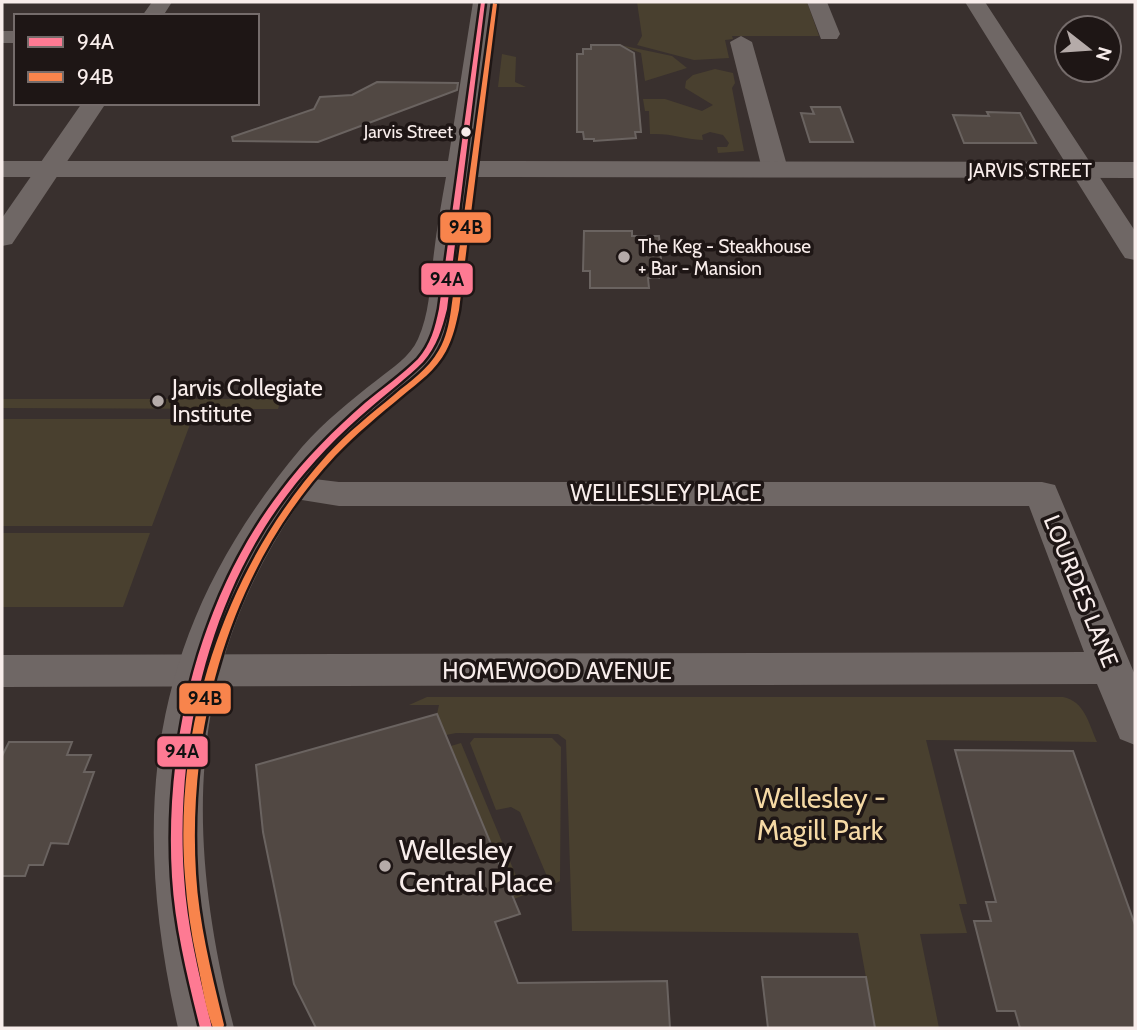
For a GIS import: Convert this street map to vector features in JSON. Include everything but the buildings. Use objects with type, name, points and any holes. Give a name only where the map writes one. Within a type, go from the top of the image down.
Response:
[{"type":"street","points":[[206,1028],[183,928],[177,835],[178,767],[196,672],[241,564],[290,488],[317,454],[384,390],[409,372],[433,344],[438,332],[483,2]]},
{"type":"street","points":[[817,2],[829,34]]},
{"type":"street","points":[[975,2],[1135,252]]},
{"type":"street","points":[[741,42],[775,169]]},
{"type":"street","points":[[2,238],[93,105]]},
{"type":"street","name":"JARVIS STREET","points":[[2,169],[1135,170]]},
{"type":"street","name":"WELLESLEY PLACE","points":[[290,488],[339,494],[1042,494]]},
{"type":"street","name":"LOURDES LANE","points":[[1042,494],[1135,727]]},
{"type":"street","name":"HOMEWOOD AVENUE","points":[[2,671],[1112,668]]},
{"type":"green space","points":[[637,2],[807,2],[819,36],[732,36],[733,39],[725,40],[729,58],[694,60],[637,45],[642,36]]},
{"type":"green space","points":[[620,45],[672,56],[687,68],[645,81],[641,53]]},
{"type":"green space","points":[[502,54],[516,57],[515,82],[526,87],[498,87]]},
{"type":"green space","points":[[715,69],[733,73],[735,83],[732,88],[744,151],[718,153],[717,147],[727,147],[729,143],[723,135],[710,132],[702,135],[703,140],[650,134],[649,111],[645,111],[643,99],[665,99],[702,111],[713,105],[685,88],[686,81],[693,75]]},
{"type":"green space","points":[[2,399],[281,399],[278,409],[2,408]]},
{"type":"green space","points":[[2,419],[192,419],[152,526],[2,526]]},
{"type":"green space","points":[[2,533],[150,533],[123,607],[2,607]]},
{"type":"green space","name":"Wellesley - Magill Park","points":[[427,697],[1063,697],[1081,708],[1097,742],[926,740],[967,904],[959,904],[967,933],[920,934],[939,1028],[875,1028],[858,933],[572,931],[566,740],[558,734],[446,735],[437,714],[439,705],[409,705]]},
{"type":"green space","points":[[474,738],[552,738],[561,747],[560,881],[551,886],[520,812],[511,807],[496,810],[470,743]]},
{"type":"green space","points":[[461,743],[524,895],[514,899],[451,746]]},
{"type":"transit line","name":"94A","points":[[206,1028],[182,915],[177,819],[181,761],[190,704],[205,648],[226,593],[252,542],[283,494],[336,434],[421,361],[435,340],[443,309],[483,2]]},
{"type":"transit line","name":"94B","points":[[218,1025],[194,912],[189,818],[193,762],[217,653],[237,600],[262,550],[292,503],[336,451],[425,374],[446,345],[455,310],[495,4]]},
{"type":"place","name":"Jarvis Street","points":[[466,132]]},
{"type":"place","name":"The Keg - Steakhouse + Bar - Mansion","points":[[624,257]]},
{"type":"place","name":"Jarvis Collegiate Institute","points":[[158,401]]},
{"type":"place","name":"Wellesley Central Place","points":[[385,866]]}]
